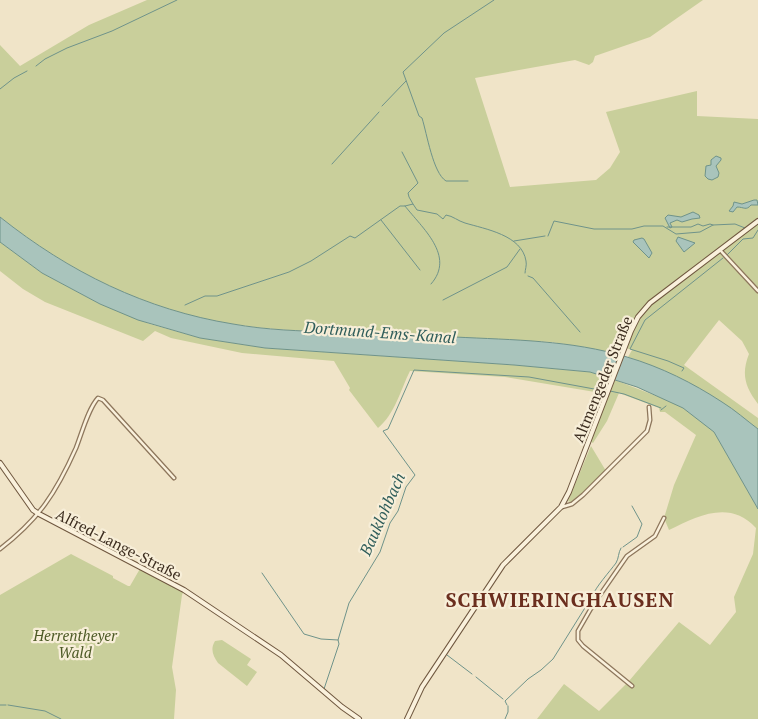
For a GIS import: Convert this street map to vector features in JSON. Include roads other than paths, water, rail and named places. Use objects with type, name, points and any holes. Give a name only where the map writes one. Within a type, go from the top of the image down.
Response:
[{"type":"street","name":"Altmengeder Straße","points":[[561,508],[569,492],[622,352],[638,317],[650,303],[758,221]]},
{"type":"street","points":[[720,250],[758,291]]},
{"type":"street","name":"Alfred-Lange-Straße","points":[[174,478],[103,400],[98,398],[58,485],[39,514],[184,590],[281,655],[340,706],[359,719]]},
{"type":"street","points":[[407,719],[422,687],[503,564],[561,508],[572,504],[584,495],[646,432],[650,420],[649,408]]},
{"type":"street","points":[[0,463],[33,510],[39,514],[28,526],[0,549]]},
{"type":"street","points":[[632,686],[580,643],[577,636],[593,605],[627,556],[655,536],[664,518]]},
{"type":"water","points":[[716,156],[721,158],[716,166],[719,173],[718,177],[712,180],[708,179],[705,176],[706,166],[711,165],[711,160]]},
{"type":"water","points":[[757,200],[758,205],[751,205],[746,208],[737,207],[733,212],[729,211],[734,202],[742,204]]},
{"type":"water","points":[[693,212],[699,215],[700,218],[682,222],[677,220],[670,223],[672,227],[670,228],[665,218],[668,215],[681,217]]},
{"type":"water","points":[[0,217],[53,255],[110,286],[170,309],[201,318],[245,326],[283,330],[498,339],[563,344],[606,351],[652,366],[676,376],[711,395],[758,429],[758,509],[714,432],[683,408],[637,387],[590,372],[265,348],[200,338],[138,320],[100,304],[42,273],[0,242]]},
{"type":"water","points":[[678,237],[695,243],[684,252],[676,241]]},
{"type":"water","points":[[642,238],[652,253],[649,258],[633,242]]},
{"type":"waterway","points":[[36,66],[45,59],[67,48],[112,31],[177,0]]},
{"type":"waterway","points":[[468,181],[446,181],[441,177],[434,162],[422,118],[419,116],[403,72],[444,33],[494,0]]},
{"type":"waterway","points":[[0,89],[27,71]]},
{"type":"waterway","points":[[382,106],[406,81]]},
{"type":"waterway","points":[[332,164],[379,112]]},
{"type":"waterway","points":[[402,152],[418,183],[408,193],[413,204]]},
{"type":"waterway","points":[[185,305],[205,296],[217,296],[289,272],[311,261],[350,236],[355,238],[400,206],[413,204],[417,210],[437,214],[443,219],[446,215],[502,234],[518,245],[523,252],[526,263],[525,273]]},
{"type":"waterway","points":[[405,206],[427,233],[438,253],[440,263],[438,274],[431,284]]},
{"type":"waterway","points":[[381,220],[420,270]]},
{"type":"waterway","points":[[548,236],[554,221],[594,229],[632,229],[644,226],[663,226],[676,234],[700,232],[713,225],[735,224],[745,228]]},
{"type":"waterway","points":[[667,227],[691,227],[698,224],[703,226],[713,225]]},
{"type":"waterway","points":[[727,255],[743,239],[753,238],[758,230]]},
{"type":"waterway","points":[[514,241],[545,236]]},
{"type":"waterway","points":[[443,300],[507,267],[520,249]]},
{"type":"waterway","points":[[682,371],[684,368],[668,361],[630,349],[645,320],[723,258]]},
{"type":"waterway","points":[[528,276],[533,278],[580,332]]},
{"type":"waterway","name":"Bauklohbach","points":[[324,689],[339,644],[338,640],[349,603],[380,552],[406,487],[415,475],[383,431],[388,429],[414,370],[529,377],[605,391]]},
{"type":"waterway","name":"Bauklohbach","points":[[610,391],[624,394],[661,408]]},
{"type":"waterway","name":"Bauklohbach","points":[[661,410],[666,406]]},
{"type":"waterway","points":[[623,547],[637,537],[642,524],[632,506]]},
{"type":"waterway","points":[[507,705],[505,701],[553,659],[597,588],[616,563],[621,548]]},
{"type":"waterway","points":[[262,573],[304,634],[321,639],[338,640]]},
{"type":"waterway","points":[[447,655],[472,674]]},
{"type":"waterway","points":[[476,677],[503,699]]},
{"type":"waterway","points":[[0,705],[6,705]]},
{"type":"waterway","points":[[8,705],[45,711],[61,719]]},
{"type":"waterway","points":[[505,719],[508,706]]},
{"type":"district","name":"SCHWIERINGHAUSEN","points":[[560,599]]},
{"type":"water label","name":"Dortmund-Ems-Kanal","points":[[380,332]]},
{"type":"park label","name":"Herrentheyer Wald","points":[[75,644]]}]
